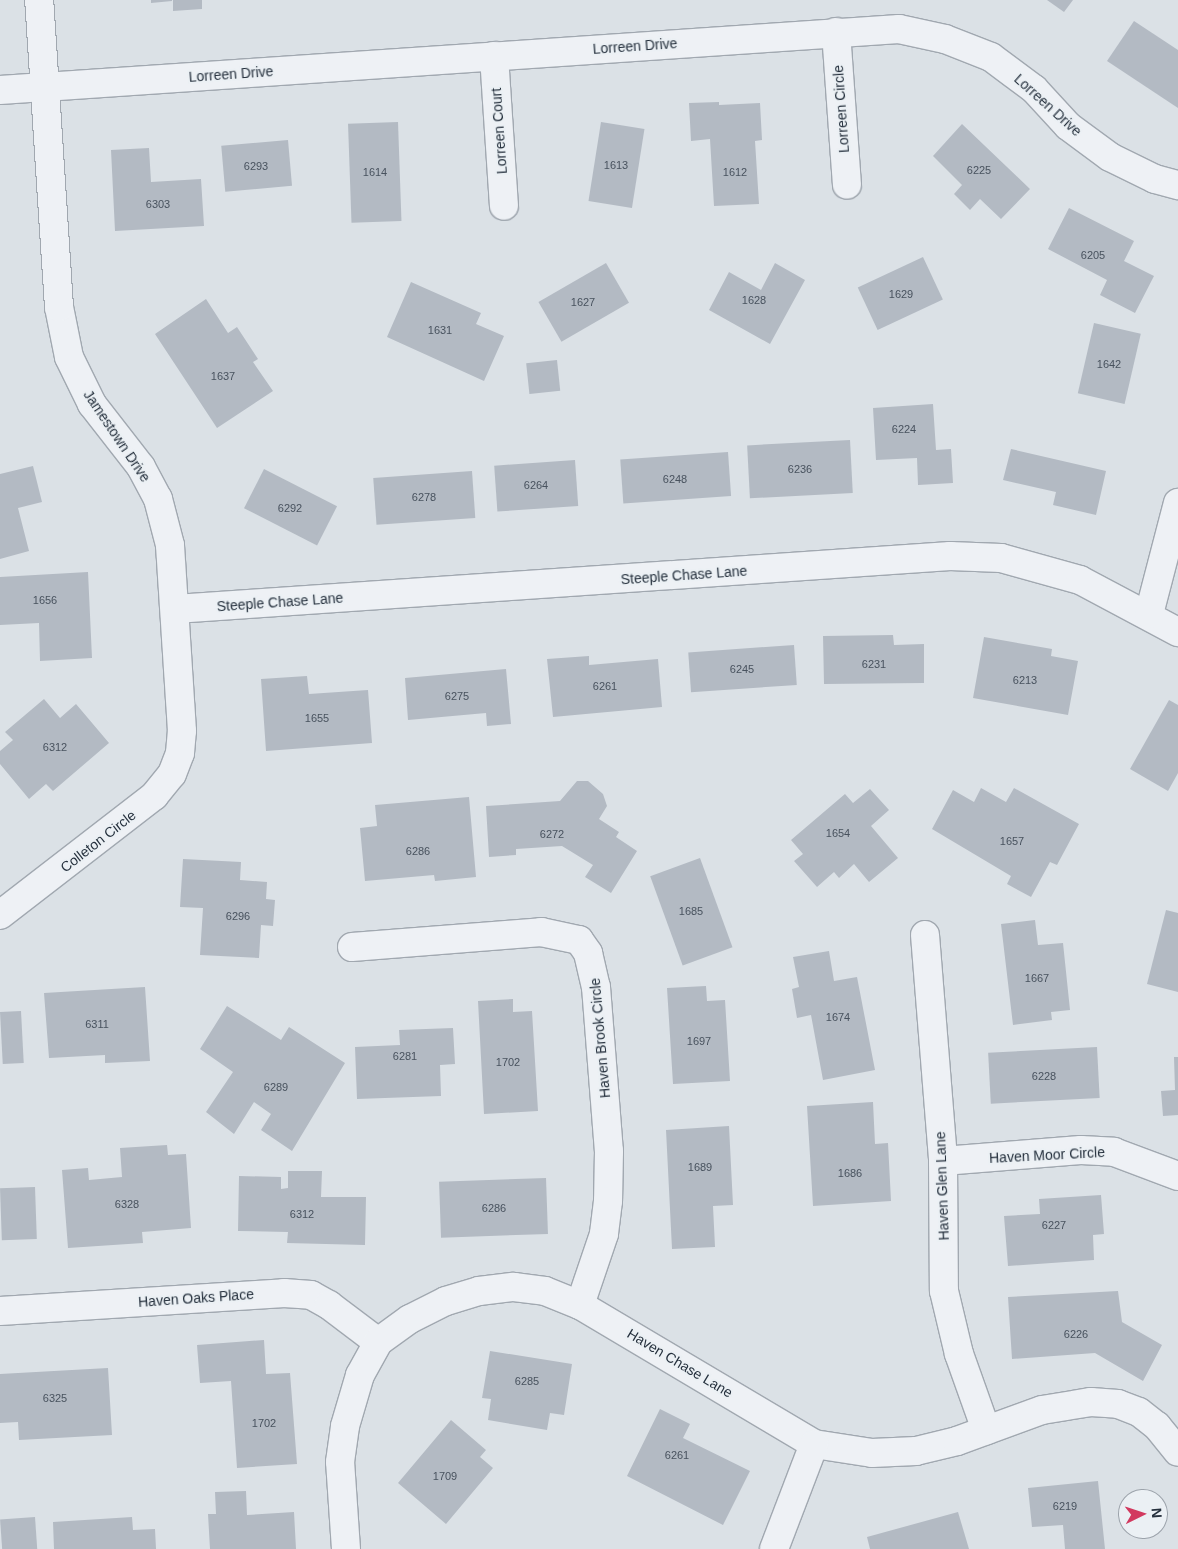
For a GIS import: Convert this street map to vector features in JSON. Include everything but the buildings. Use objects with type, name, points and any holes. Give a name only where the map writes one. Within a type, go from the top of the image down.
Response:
[{"type":"street","name":"Jamestown Drive","points":[[39,0],[59,307],[69,357],[92,404],[141,467],[158,499],[170,545],[176,609],[182,731],[180,754]]},
{"type":"street","name":"Lorreen Drive","points":[[0,90],[900,29],[945,39],[992,57],[1034,89],[1068,126],[1110,157],[1155,179],[1178,185]]},
{"type":"street","name":"Lorreen Circle","points":[[836,32],[847,185]]},
{"type":"street","name":"Lorreen Court","points":[[494,56],[504,206]]},
{"type":"street","points":[[1149,614],[1178,503]]},
{"type":"street","name":"Steeple Chase Lane","points":[[176,609],[950,556],[1001,558],[1080,580],[1149,614],[1178,632]]},
{"type":"street","name":"Colleton Circle","points":[[0,915],[154,796],[172,774],[180,754]]},
{"type":"street","name":"Haven Brook Circle","points":[[352,947],[541,932],[578,940],[588,953],[596,987],[609,1151],[604,1234],[580,1305]]},
{"type":"street","name":"Haven Glen Lane","points":[[925,936],[942,1161],[944,1291],[958,1354],[986,1430]]},
{"type":"street","name":"Haven Moor Circle","points":[[942,1161],[1081,1150],[1114,1152],[1178,1176]]},
{"type":"street","name":"Haven Chase Lane","points":[[346,1549],[340,1462],[345,1426],[360,1375],[378,1342],[410,1320],[446,1301],[479,1291],[514,1287],[545,1291],[580,1305],[814,1444],[872,1453],[916,1451],[986,1430],[1042,1410],[1091,1402],[1118,1404],[1139,1412],[1157,1426],[1178,1452]]},
{"type":"street","name":"Haven Oaks Place","points":[[0,1311],[284,1293],[311,1295],[329,1305],[378,1342]]},
{"type":"street","points":[[774,1549],[814,1444]]}]
